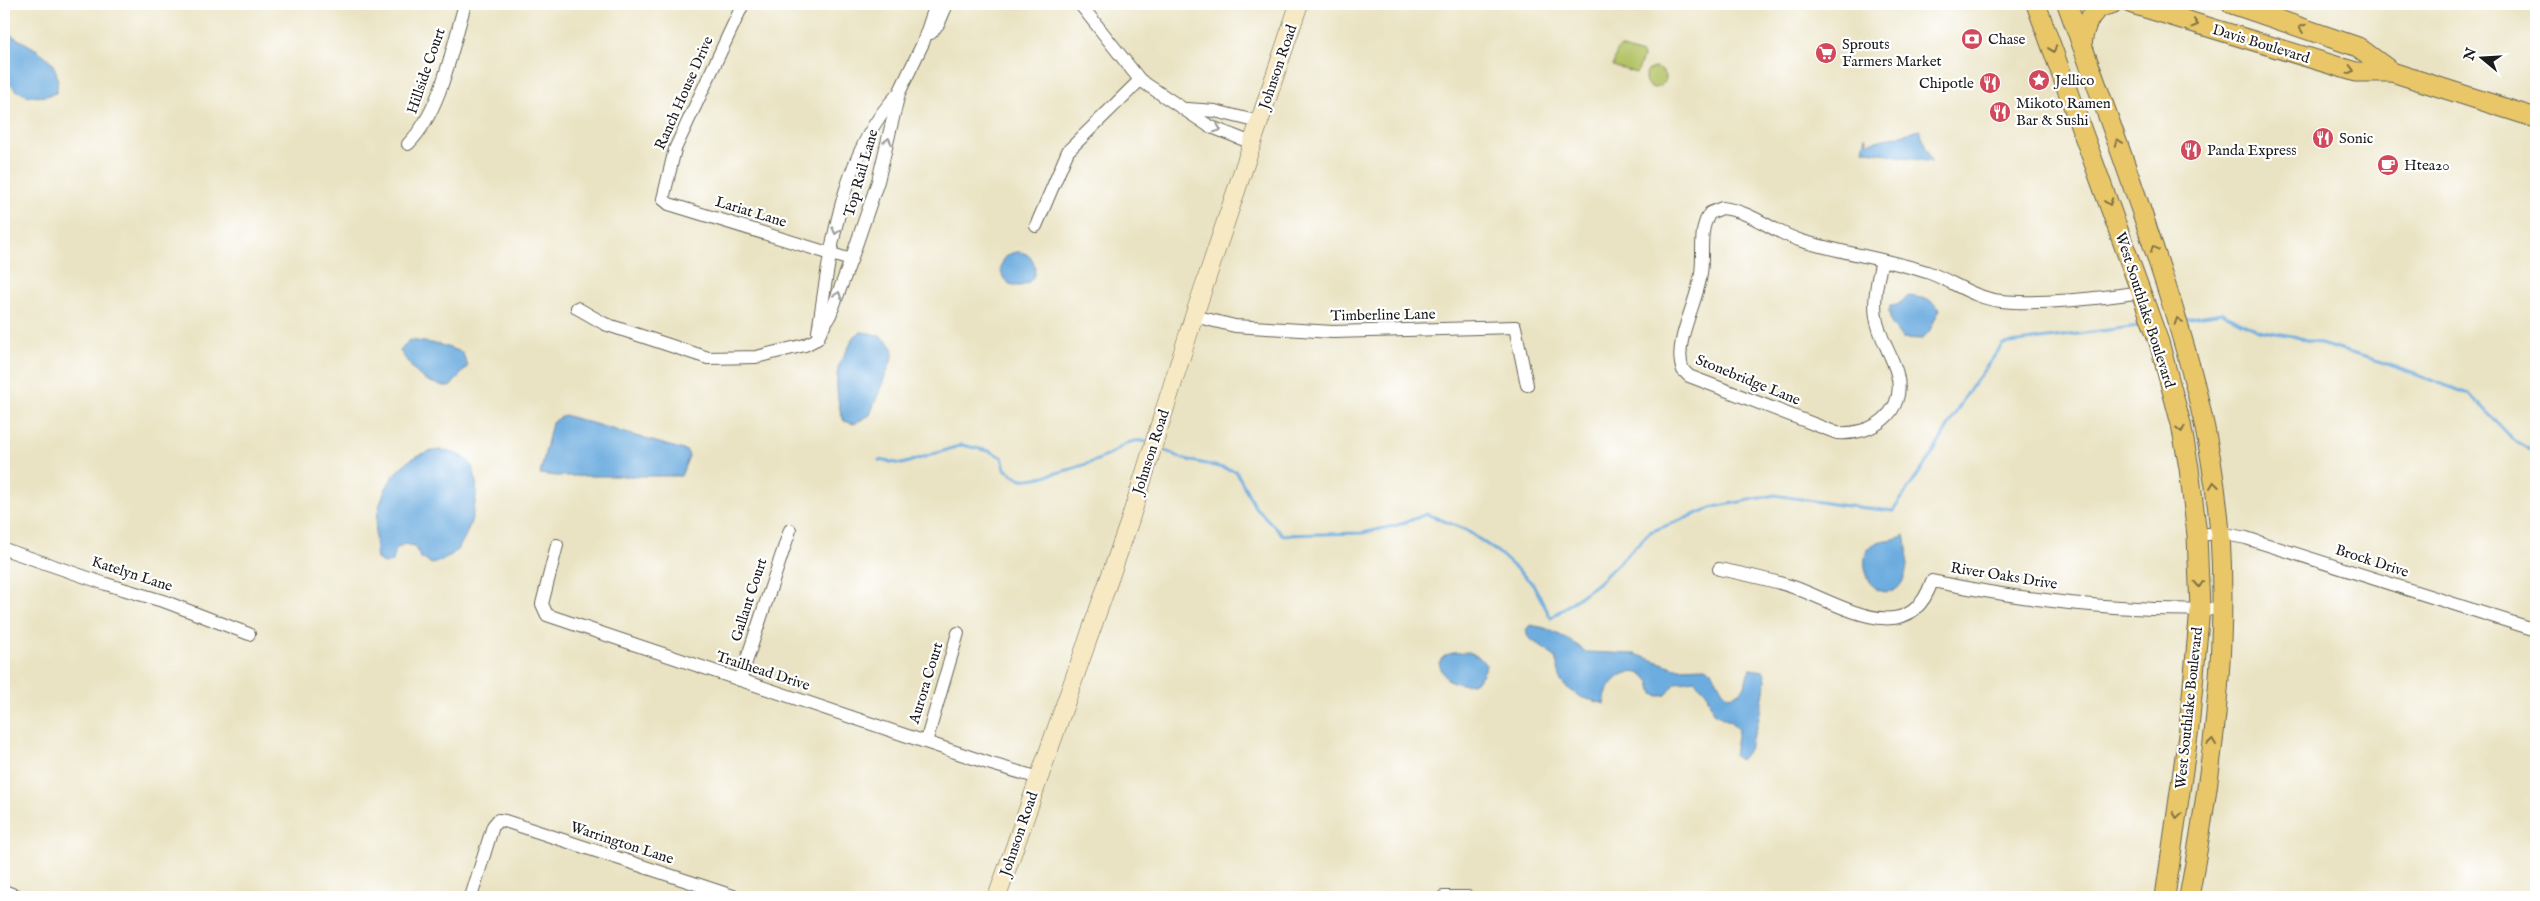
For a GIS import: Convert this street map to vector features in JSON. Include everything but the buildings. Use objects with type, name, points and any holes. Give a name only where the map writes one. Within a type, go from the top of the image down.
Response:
[{"type":"main road","name":"West Southlake Boulevard","points":[[2036,4],[2159,342],[2182,433],[2197,535],[2200,609],[2189,728],[2165,897]]},
{"type":"main road","name":"West Southlake Boulevard","points":[[2067,4],[2134,188],[2186,346],[2197,385],[2212,468],[2220,533],[2220,655],[2214,725],[2190,897]]},
{"type":"main road","points":[[2082,45],[2083,32],[2095,11],[2105,4],[2112,4]]},
{"type":"main road","name":"Davis Boulevard","points":[[2132,4],[2356,72],[2392,72],[2536,118]]},
{"type":"main road","name":"Davis Boulevard","points":[[2232,4],[2358,47],[2392,72]]},
{"type":"street","name":"Hillside Court","points":[[408,144],[420,132],[434,104],[465,4]]},
{"type":"street","name":"Ranch House Drive","points":[[662,199],[675,149],[743,4]]},
{"type":"street","name":"Top Rail Lane","points":[[817,339],[830,315],[851,260],[878,181],[899,93],[924,43],[936,4]]},
{"type":"street","name":"Top Rail Lane","points":[[924,43],[939,23],[947,4]]},
{"type":"street","points":[[1080,4],[1140,80],[1209,126],[1252,143]]},
{"type":"street","name":"Johnson Road","points":[[998,897],[1150,458],[1194,316],[1299,4]]},
{"type":"street","points":[[1036,226],[1068,152],[1140,80]]},
{"type":"street","name":"Top Rail Lane","points":[[817,339],[830,254],[850,175],[882,110],[899,93]]},
{"type":"street","points":[[1187,110],[1215,110],[1259,122]]},
{"type":"street","name":"Lariat Lane","points":[[662,199],[669,204],[830,254]]},
{"type":"street","name":"Stonebridge Lane","points":[[1882,260],[1877,280],[1875,314],[1882,341],[1893,363],[1899,387],[1888,414],[1868,429],[1859,433],[1837,433],[1689,376],[1682,370],[1680,350],[1701,275],[1704,227],[1706,219],[1714,210],[1728,208],[1758,219],[1801,241],[1882,260],[1930,273],[1981,297],[2002,301],[2143,298]]},
{"type":"street","points":[[830,254],[851,260]]},
{"type":"street","points":[[577,308],[605,324],[708,358],[756,357],[805,345],[817,339]]},
{"type":"street","name":"Timberline Lane","points":[[1194,316],[1235,326],[1333,332],[1514,327],[1527,385]]},
{"type":"street","name":"Gallant Court","points":[[740,680],[790,530]]},
{"type":"street","name":"Brock Drive","points":[[2197,535],[2220,533],[2246,538],[2536,630]]},
{"type":"street","name":"Trailhead Drive","points":[[557,545],[542,604],[548,615],[1039,778]]},
{"type":"street","name":"Katelyn Lane","points":[[4,549],[106,584],[166,602],[249,634]]},
{"type":"street","name":"River Oaks Drive","points":[[1719,569],[1792,587],[1874,619],[1896,619],[1907,614],[1928,594],[1932,581],[1971,589],[2087,605],[2221,608]]},
{"type":"street","name":"Aurora Court","points":[[926,742],[958,633]]},
{"type":"street","name":"Warrington Lane","points":[[471,897],[493,826],[498,820],[710,893],[736,897]]},
{"type":"street","points":[[4,891],[20,897]]},
{"type":"street","points":[[1443,897],[1468,897]]},
{"type":"green space","points":[[1620,47],[1642,54],[1643,57],[1637,73],[1613,66],[1617,50]]},
{"type":"green space","points":[[1655,68],[1662,71],[1665,78],[1662,85],[1655,88],[1648,85],[1645,78],[1648,71]]},
{"type":"water","points":[[4,30],[50,61],[55,69],[58,80],[56,93],[41,96],[26,95],[19,92],[8,81],[4,73],[2,58]]},
{"type":"water","points":[[1920,130],[1931,162],[1863,150],[1866,136],[1868,143]]},
{"type":"water","points":[[1018,252],[1025,253],[1030,257],[1034,262],[1034,276],[1030,281],[1025,285],[1018,286],[1011,285],[1006,281],[1002,276],[1001,269],[1002,262],[1006,257],[1011,253]]},
{"type":"water","points":[[1909,296],[1928,299],[1940,309],[1929,332],[1922,339],[1902,338],[1891,323],[1890,306],[1897,305]]},
{"type":"water","points":[[861,332],[874,334],[885,340],[892,346],[893,356],[870,415],[854,424],[844,421],[837,391],[837,375],[840,362],[853,337]]},
{"type":"water","points":[[409,340],[438,344],[462,352],[468,366],[450,387],[425,380],[415,372],[400,351]]},
{"type":"water","points":[[564,415],[687,451],[689,456],[681,476],[556,476],[540,474],[552,423]]},
{"type":"water","points":[[440,450],[466,459],[472,467],[476,478],[475,505],[472,519],[462,543],[448,557],[432,564],[421,558],[414,546],[404,544],[396,549],[393,561],[385,564],[377,559],[375,542],[379,506],[386,489],[395,474],[407,462],[422,454]]},
{"type":"water","points":[[1905,535],[1907,564],[1902,583],[1896,589],[1888,592],[1877,590],[1872,585],[1866,572],[1865,558],[1867,551],[1878,542]]},
{"type":"water","points":[[1530,625],[1545,628],[1570,640],[1586,652],[1635,654],[1676,668],[1706,667],[1713,673],[1722,690],[1729,696],[1741,692],[1750,669],[1764,671],[1766,680],[1760,711],[1754,734],[1746,753],[1740,760],[1734,756],[1738,730],[1731,722],[1713,713],[1706,692],[1694,680],[1676,683],[1666,695],[1659,696],[1653,694],[1650,682],[1644,675],[1629,673],[1622,675],[1611,684],[1607,690],[1605,704],[1580,697],[1561,681],[1555,657],[1528,637],[1526,630]]},
{"type":"water","points":[[1468,652],[1479,657],[1486,665],[1481,676],[1472,683],[1467,684],[1455,683],[1449,680],[1444,675],[1439,663],[1441,659],[1451,653]]},
{"type":"waterway","points":[[2184,319],[2222,313],[2258,330],[2293,336],[2382,362],[2469,394],[2514,440],[2536,454]]},
{"type":"waterway","points":[[1159,448],[1184,459],[1236,471],[1255,507],[1283,535],[1362,533],[1398,525],[1427,514],[1466,530],[1499,553],[1533,584],[1551,618],[1598,583],[1650,532],[1714,507],[1775,495],[1893,511],[1933,453],[1966,395],[2003,344],[2146,325]]},
{"type":"waterway","points":[[879,460],[902,464],[962,445],[989,451],[1002,457],[1005,469],[1022,479],[1029,479],[1087,464],[1131,442],[1143,441],[1149,443]]},
{"type":"place","name":"Chase","points":[[1972,39]]},
{"type":"place","name":"Sprouts Farmers Market","points":[[1826,53]]},
{"type":"place","name":"Jellico","points":[[2039,80]]},
{"type":"place","name":"Chipotle","points":[[1990,83]]},
{"type":"place","name":"Mikoto Ramen Bar & Sushi","points":[[2000,112]]},
{"type":"place","name":"Sonic","points":[[2323,138]]},
{"type":"place","name":"Panda Express","points":[[2191,150]]},
{"type":"place","name":"Htea20","points":[[2388,165]]}]
